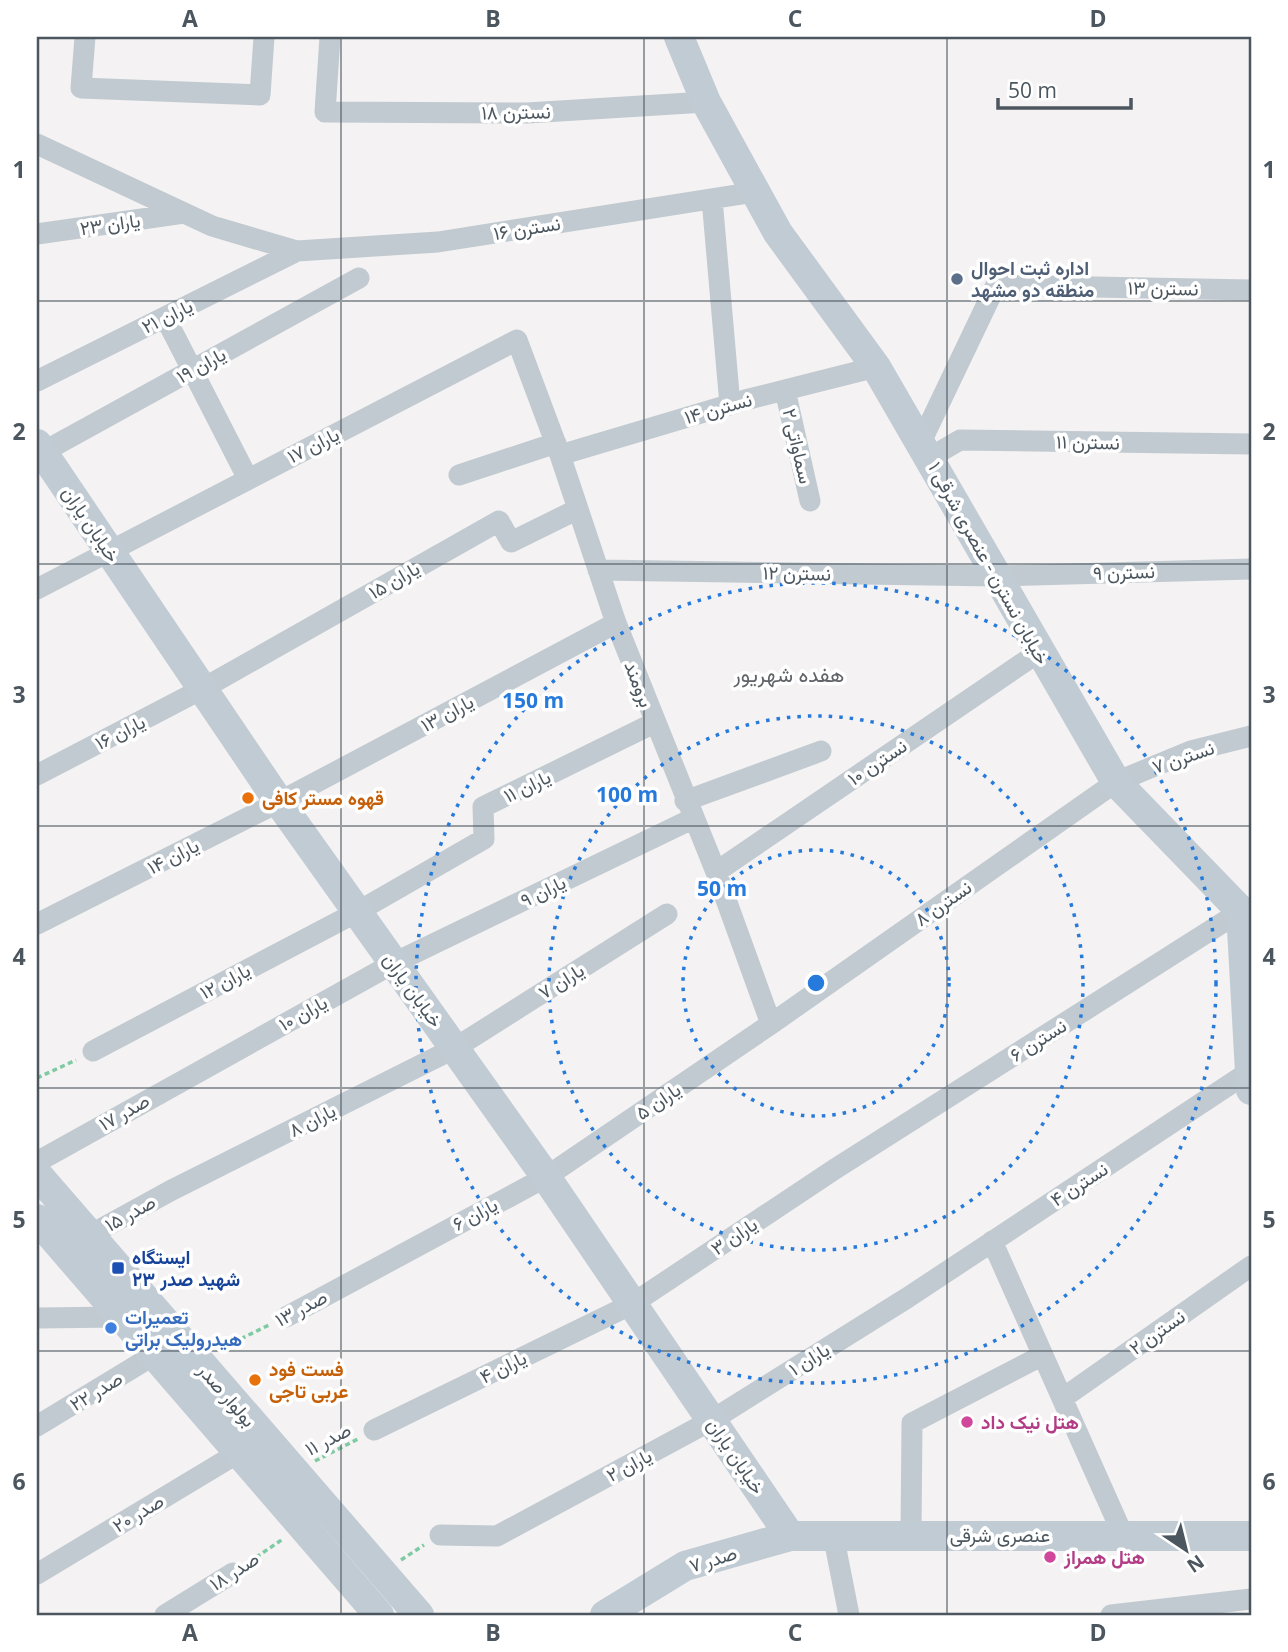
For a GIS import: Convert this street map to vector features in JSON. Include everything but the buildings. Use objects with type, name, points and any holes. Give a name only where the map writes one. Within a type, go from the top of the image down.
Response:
[{"type":"street","points":[[85,37],[81,88],[260,95],[264,37]]},
{"type":"street","name":"نسترن ۱۸","points":[[330,37],[325,112],[527,113],[706,102]]},
{"type":"street","name":"خیابان نسترن - عنصری شرقی ۱","points":[[679,37],[706,102],[778,233],[876,367],[926,449],[1039,652],[1116,782],[1248,913]]},
{"type":"street","points":[[37,144],[212,226],[297,251]]},
{"type":"street","name":"نسترن ۱۶","points":[[297,251],[438,242],[755,192]]},
{"type":"street","points":[[712,199],[730,405]]},
{"type":"street","name":"یاران ۲۳","points":[[37,234],[184,213]]},
{"type":"street","name":"یاران ۲۱","points":[[37,381],[297,251]]},
{"type":"street","name":"یاران ۱۹","points":[[40,448],[192,370],[359,278]]},
{"type":"street","name":"نسترن ۱۳","points":[[926,449],[996,285],[1251,289]]},
{"type":"street","points":[[165,317],[248,479]]},
{"type":"street","name":"برومند","points":[[517,340],[558,449],[615,623],[716,872],[771,1024]]},
{"type":"street","name":"یاران ۱۷","points":[[37,589],[517,340]]},
{"type":"street","name":"نسترن ۱۴","points":[[459,475],[876,367]]},
{"type":"street","name":"سماواتی ۲","points":[[785,390],[810,501]]},
{"type":"street","name":"نسترن ۱۱","points":[[926,449],[960,440],[1251,444]]},
{"type":"street","name":"خیابان یاران","points":[[40,448],[279,802],[546,1177],[790,1536]]},
{"type":"street","name":"یاران ۱۵","points":[[202,689],[499,521],[511,542],[578,509]]},
{"type":"street","name":"نسترن ۹","points":[[996,576],[1251,569]]},
{"type":"street","name":"نسترن ۱۲","points":[[598,570],[996,576]]},
{"type":"street","name":"یاران ۱۳","points":[[279,802],[615,623]]},
{"type":"street","name":"نسترن ۱۰","points":[[716,872],[1039,652]]},
{"type":"street","name":"یاران ۱۶","points":[[37,775],[202,689]]},
{"type":"street","name":"یاران ۱۱","points":[[357,912],[484,839],[483,807],[654,723]]},
{"type":"street","name":"نسترن ۷","points":[[1116,782],[1191,751],[1251,736]]},
{"type":"street","name":"یاران ۹","points":[[394,963],[689,810],[821,751]]},
{"type":"street","name":"نسترن ۸","points":[[771,1024],[1116,782]]},
{"type":"street","name":"یاران ۱۴","points":[[37,924],[279,802]]},
{"type":"street","name":"یاران ۱۲","points":[[93,1051],[357,912]]},
{"type":"street","points":[[1248,913],[1251,1081]]},
{"type":"street","name":"نسترن ۶","points":[[835,1169],[1248,913]]},
{"type":"street","name":"یاران ۷","points":[[455,1048],[667,914]]},
{"type":"street","name":"یاران ۱۰","points":[[211,1063],[394,963]]},
{"type":"street","name":"یاران ۵","points":[[546,1177],[771,1024]]},
{"type":"street","name":"یاران ۸","points":[[170,1191],[455,1048]]},
{"type":"street","name":"صدر ۱۷","points":[[37,1162],[211,1063]]},
{"type":"street","name":"نسترن ۴","points":[[907,1298],[992,1241],[1251,1081]]},
{"type":"street","name":"یاران ۳","points":[[632,1304],[835,1169]]},
{"type":"street","name":"بولوار صدر","points":[[37,1174],[419,1615]]},
{"type":"street","name":"یاران ۶","points":[[403,1252],[546,1177]]},
{"type":"street","name":"صدر ۱۵","points":[[90,1236],[170,1191]]},
{"type":"street","name":"بولوار صدر","points":[[37,1219],[373,1612]]},
{"type":"street","points":[[992,1241],[1123,1535]]},
{"type":"street","name":"صدر ۱۳","points":[[286,1317],[403,1252]]},
{"type":"street","name":"نسترن ۲","points":[[1063,1398],[1251,1266]]},
{"type":"street","name":"یاران ۱","points":[[712,1420],[907,1298]]},
{"type":"street","name":"یاران ۴","points":[[374,1430],[632,1304]]},
{"type":"street","points":[[37,1318],[121,1317]]},
{"type":"street","name":"صدر ۲۲","points":[[37,1426],[154,1355]]},
{"type":"street","points":[[911,1534],[912,1423],[1043,1355]]},
{"type":"street","name":"یاران ۲","points":[[440,1535],[497,1536],[712,1420]]},
{"type":"street","name":"صدر ۲۰","points":[[37,1574],[239,1453]]},
{"type":"street","points":[[833,1534],[849,1615]]},
{"type":"street","name":"عنصری شرقی","points":[[790,1536],[1251,1536]]},
{"type":"street","name":"صدر ۷","points":[[605,1615],[685,1566],[790,1536]]},
{"type":"street","name":"صدر ۱۸","points":[[165,1615],[233,1573]]},
{"type":"street","points":[[1111,1615],[1251,1599]]},
{"type":"path","points":[[37,1078],[93,1051]]},
{"type":"path","name":"صدر ۱۳","points":[[197,1360],[286,1317]]},
{"type":"path","name":"صدر ۱۱","points":[[294,1472],[374,1430]]},
{"type":"path","name":"صدر ۱۸","points":[[233,1573],[302,1526]]},
{"type":"path","points":[[381,1572],[440,1535]]},
{"type":"place","name":"اداره ثبت احوال منطقه دو مشهد","points":[[957,279]]},
{"type":"place","name":"قهوه مستر کافی","points":[[248,798]]},
{"type":"place","name":"ایستگاه شهید صدر ۲۳","points":[[118,1268]]},
{"type":"place","name":"تعمیرات هیدرولیک براتی","points":[[111,1328]]},
{"type":"place","name":"فست فود عربی تاجی","points":[[255,1380]]},
{"type":"place","name":"هتل نیک داد","points":[[967,1422]]},
{"type":"place","name":"هتل همراز","points":[[1050,1557]]},
{"type":"district","name":"هفده شهریور","points":[[789,675]]}]
